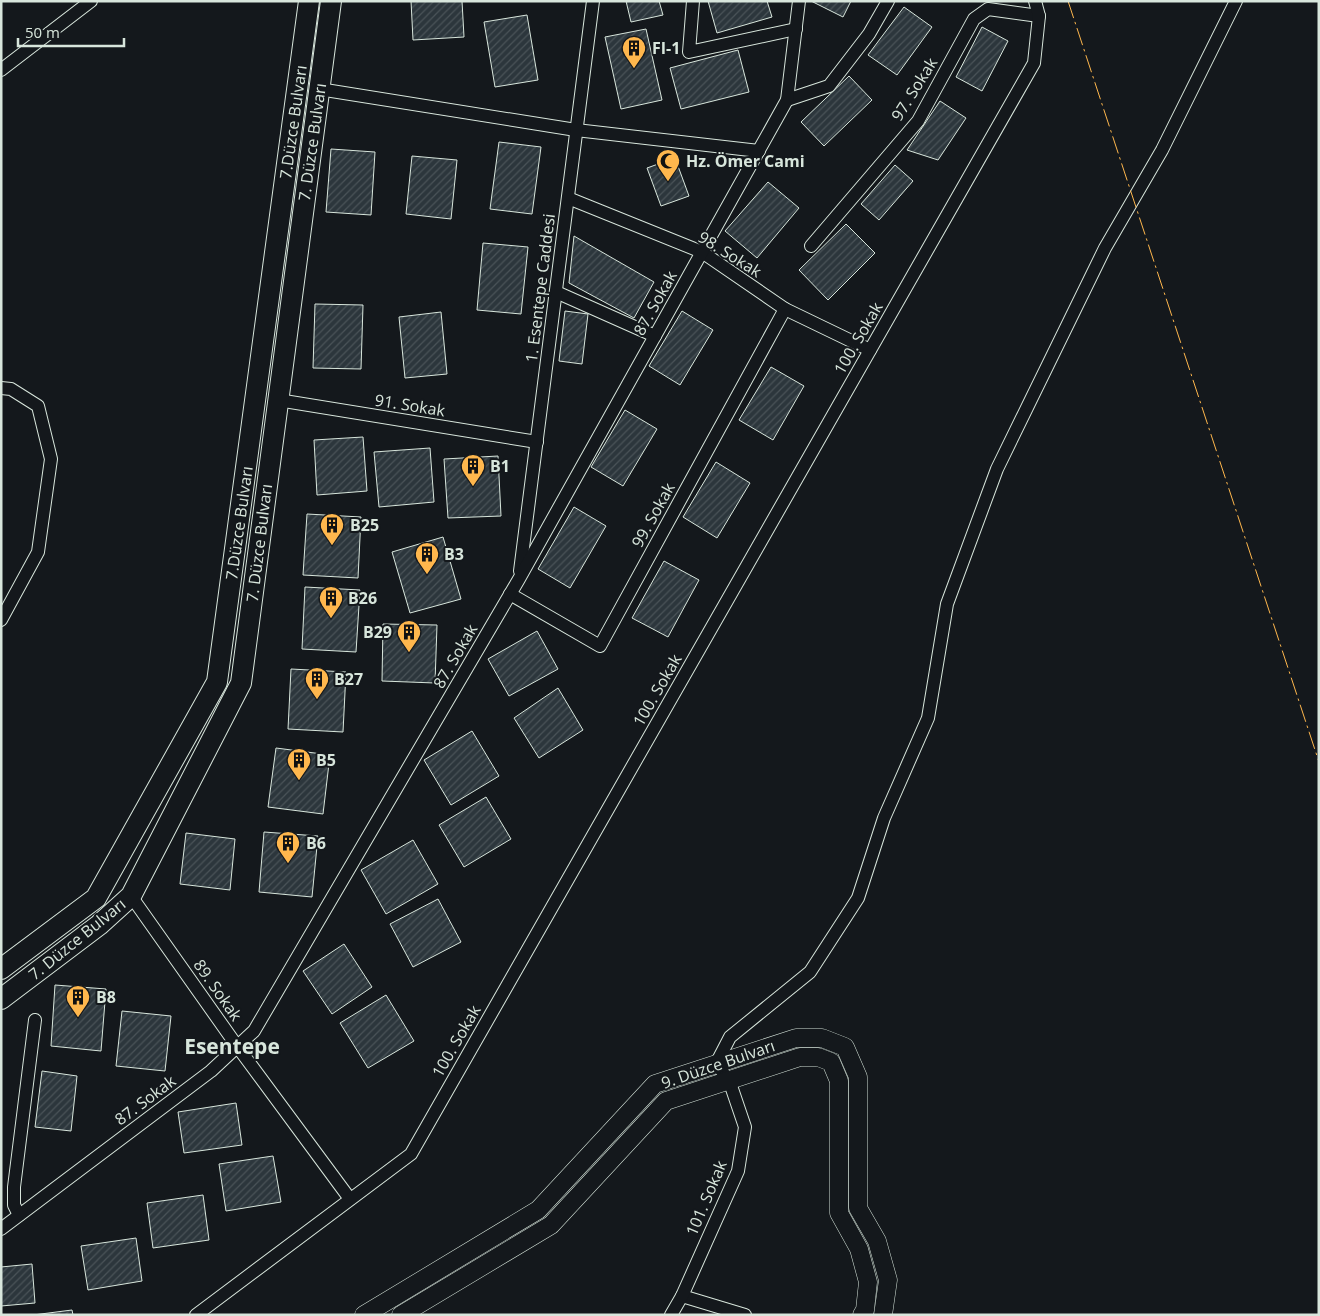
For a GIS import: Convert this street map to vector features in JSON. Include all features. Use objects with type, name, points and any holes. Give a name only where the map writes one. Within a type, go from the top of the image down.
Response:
[{"type":"main road","name":"7.Düzce Bulvarı","points":[[1,969],[96,898],[217,682],[309,1]]},
{"type":"main road","name":"7. Düzce Bulvarı","points":[[1,999],[99,924],[131,896],[241,683],[331,1]]},
{"type":"main road","name":"9. Düzce Bulvarı","points":[[364,1315],[538,1210],[655,1084],[796,1038],[822,1038],[845,1047],[858,1077],[858,1208],[877,1241],[888,1280],[883,1315]]},
{"type":"main road","name":"9. Düzce Bulvarı","points":[[401,1315],[551,1225],[666,1101],[800,1057],[818,1057],[831,1062],[839,1081],[839,1214],[859,1249],[868,1282],[862,1315]]},
{"type":"street","points":[[1,70],[91,1]]},
{"type":"street","name":"1. Esentepe Caddesi","points":[[519,578],[592,1]]},
{"type":"street","points":[[693,1],[689,52],[796,29]]},
{"type":"street","name":"87. Sokak","points":[[1,1228],[211,1070],[254,1031],[510,594],[787,100],[798,1]]},
{"type":"street","points":[[787,100],[829,86],[869,34],[888,1]]},
{"type":"street","name":"100. Sokak","points":[[196,1315],[411,1154],[1034,63],[1039,16],[1035,1]]},
{"type":"street","points":[[716,1064],[730,1037],[810,972],[858,898],[884,818],[928,718],[947,604],[997,469],[1105,248],[1162,150],[1236,1]]},
{"type":"street","name":"97. Sokak","points":[[811,246],[918,120],[974,19],[988,9],[1039,16]]},
{"type":"street","points":[[319,89],[576,130],[759,151]]},
{"type":"street","name":"98. Sokak","points":[[568,198],[702,252],[785,309],[870,350]]},
{"type":"street","points":[[556,292],[655,336]]},
{"type":"street","name":"99. Sokak","points":[[510,594],[600,646],[785,309]]},
{"type":"street","points":[[1,388],[11,389],[38,406],[51,459],[38,552],[1,620]]},
{"type":"street","name":"91. Sokak","points":[[278,400],[537,442]]},
{"type":"street","name":"89. Sokak","points":[[131,896],[237,1046],[350,1199]]},
{"type":"street","points":[[19,1215],[14,1205],[14,1187],[35,1020]]},
{"type":"street","name":"101. Sokak","points":[[671,1315],[682,1296],[738,1171],[744,1127],[729,1080],[716,1064]]},
{"type":"street","points":[[682,1296],[745,1315]]},
{"type":"building","points":[[411,1],[462,1],[464,37],[413,40]]},
{"type":"building","points":[[626,1],[659,1],[663,15],[631,22]]},
{"type":"building","points":[[708,1],[767,1],[772,17],[717,33]]},
{"type":"building","points":[[811,1],[851,1],[843,17]]},
{"type":"building","points":[[904,7],[932,27],[897,75],[868,55]]},
{"type":"building","points":[[527,15],[538,80],[495,87],[484,22]]},
{"type":"building","points":[[982,27],[1008,41],[982,91],[956,77]]},
{"type":"building","name":"FI-1","points":[[646,29],[662,100],[621,109],[605,37]]},
{"type":"building","points":[[738,50],[749,92],[681,109],[670,68]]},
{"type":"building","points":[[849,76],[872,100],[824,146],[801,122]]},
{"type":"building","points":[[940,101],[966,118],[938,160],[907,150]]},
{"type":"building","points":[[499,142],[541,147],[532,214],[490,209]]},
{"type":"building","points":[[331,149],[375,152],[371,215],[326,212]]},
{"type":"building","points":[[412,156],[457,160],[451,219],[406,214]]},
{"type":"building","name":"Hz. Ömer Cami","points":[[675,158],[689,196],[661,206],[647,168]]},
{"type":"building","points":[[895,165],[913,181],[879,220],[861,204]]},
{"type":"building","points":[[768,182],[799,208],[757,258],[725,231]]},
{"type":"building","points":[[846,224],[875,253],[828,300],[799,270]]},
{"type":"building","points":[[574,236],[654,282],[634,318],[569,283]]},
{"type":"building","points":[[483,243],[528,247],[521,314],[477,310]]},
{"type":"building","points":[[315,304],[363,305],[361,369],[313,368]]},
{"type":"building","points":[[565,311],[588,314],[582,364],[559,361]]},
{"type":"building","points":[[682,311],[713,330],[680,385],[649,366]]},
{"type":"building","points":[[441,312],[447,374],[405,378],[399,317]]},
{"type":"building","points":[[771,367],[804,386],[773,440],[739,420]]},
{"type":"building","points":[[625,410],[657,429],[623,486],[591,467]]},
{"type":"building","points":[[363,437],[367,491],[317,495],[314,440]]},
{"type":"building","points":[[430,448],[434,502],[379,507],[374,452]]},
{"type":"building","name":"B1","points":[[498,456],[501,516],[448,518],[444,459]]},
{"type":"building","points":[[716,462],[750,483],[717,538],[683,517]]},
{"type":"building","points":[[574,507],[606,526],[570,588],[538,569]]},
{"type":"building","name":"B25","points":[[307,514],[361,517],[358,578],[303,575]]},
{"type":"building","name":"B3","points":[[443,537],[461,599],[410,613],[392,552]]},
{"type":"building","points":[[664,561],[699,580],[668,637],[632,618]]},
{"type":"building","name":"B26","points":[[305,587],[360,590],[356,652],[302,649]]},
{"type":"building","name":"B29","points":[[383,624],[437,625],[435,683],[382,681]]},
{"type":"building","points":[[537,631],[558,669],[509,696],[488,659]]},
{"type":"building","name":"B27","points":[[291,669],[346,672],[343,732],[288,729]]},
{"type":"building","points":[[558,688],[583,730],[539,758],[514,718]]},
{"type":"building","points":[[472,731],[499,776],[451,805],[424,760]]},
{"type":"building","name":"B5","points":[[276,748],[330,755],[323,814],[268,807]]},
{"type":"building","points":[[486,797],[511,839],[464,867],[439,825]]},
{"type":"building","name":"B6","points":[[264,832],[318,836],[312,897],[259,892]]},
{"type":"building","points":[[186,833],[235,839],[230,890],[180,884]]},
{"type":"building","points":[[413,840],[438,884],[386,914],[361,870]]},
{"type":"building","points":[[438,899],[461,942],[413,967],[390,924]]},
{"type":"building","points":[[344,944],[372,987],[332,1014],[303,971]]},
{"type":"building","name":"B8","points":[[55,985],[106,989],[101,1051],[51,1046]]},
{"type":"building","points":[[386,995],[414,1041],[368,1068],[340,1023]]},
{"type":"building","points":[[122,1011],[171,1016],[165,1071],[116,1066]]},
{"type":"building","points":[[42,1071],[77,1076],[71,1131],[35,1127]]},
{"type":"building","points":[[236,1103],[242,1145],[184,1153],[178,1112]]},
{"type":"building","points":[[273,1156],[281,1202],[226,1211],[219,1164]]},
{"type":"building","points":[[203,1195],[209,1240],[153,1248],[147,1203]]},
{"type":"building","points":[[136,1238],[142,1281],[88,1290],[81,1246]]},
{"type":"building","points":[[32,1264],[35,1303],[1,1306],[1,1267]]},
{"type":"building","points":[[72,1310],[73,1315],[33,1315]]},
{"type":"power","points":[[1068,1],[1319,762]]},
{"type":"place","name":"FI-1","points":[[634,69]]},
{"type":"place","name":"Hz. Ömer Cami","points":[[668,182]]},
{"type":"place","name":"B1","points":[[473,487]]},
{"type":"place","name":"B25","points":[[332,546]]},
{"type":"place","name":"B3","points":[[427,575]]},
{"type":"place","name":"B26","points":[[331,619]]},
{"type":"place","name":"B29","points":[[409,653]]},
{"type":"place","name":"B27","points":[[317,700]]},
{"type":"place","name":"B5","points":[[299,781]]},
{"type":"place","name":"B6","points":[[288,864]]},
{"type":"place","name":"B8","points":[[78,1018]]},
{"type":"district","name":"Esentepe","points":[[232,1046]]}]
